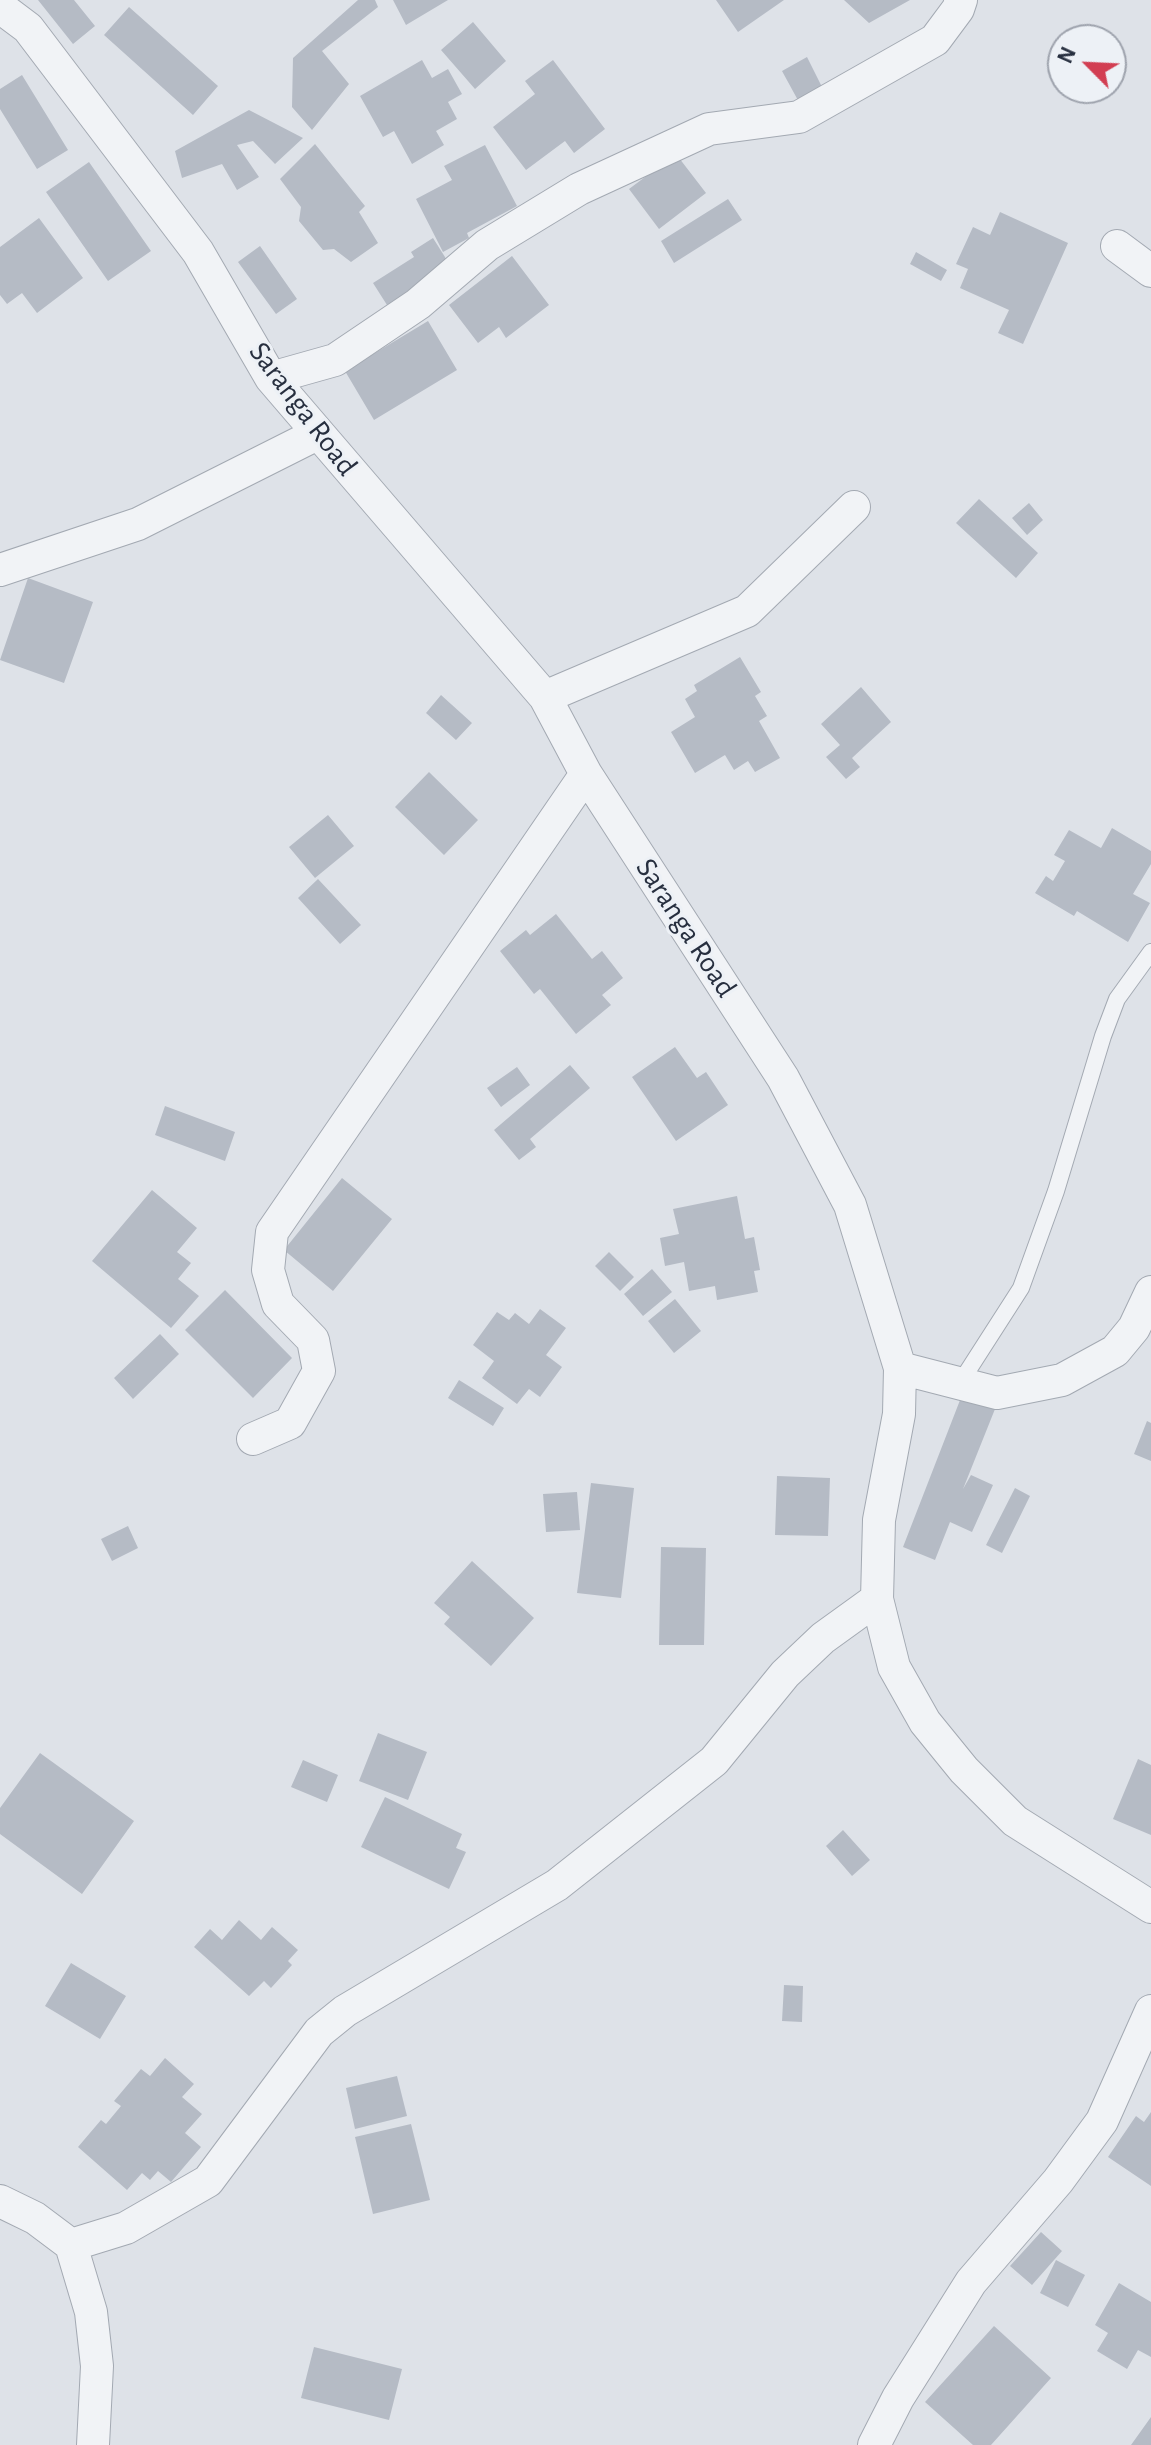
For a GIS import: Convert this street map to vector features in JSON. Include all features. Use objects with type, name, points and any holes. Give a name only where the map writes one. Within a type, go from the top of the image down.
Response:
[{"type":"street","points":[[271,378],[335,360],[418,304],[487,245],[579,189],[709,129],[799,117],[935,40],[961,0]]},
{"type":"street","name":"Saranga Road","points":[[0,7],[28,28],[198,252],[271,378],[545,697],[586,774],[798,1106],[850,1205],[900,1368],[899,1414],[879,1520],[877,1599],[894,1667],[925,1722],[964,1770],[1015,1821],[1151,1907]]},
{"type":"street","points":[[1117,246],[1151,271]]},
{"type":"street","points":[[0,570],[138,524],[317,434]]},
{"type":"street","points":[[545,697],[747,611],[854,507]]},
{"type":"street","points":[[253,1439],[290,1423],[319,1371],[313,1340],[278,1304],[268,1270],[272,1232],[586,774]]},
{"type":"street","points":[[900,1368],[997,1393],[1062,1380],[1115,1351],[1134,1328],[1151,1292]]},
{"type":"street","points":[[71,2245],[126,2228],[208,2181],[319,2032],[345,2011],[557,1885],[714,1761],[785,1674],[823,1638],[877,1599]]},
{"type":"street","points":[[874,2445],[898,2398],[971,2282],[1058,2181],[1102,2121],[1151,2011]]},
{"type":"street","points":[[0,2201],[35,2218],[71,2245],[91,2312],[97,2366],[93,2445]]},
{"type":"lane","points":[[960,1383],[1021,1288],[1056,1191],[1107,1024],[1117,999],[1151,952]]},
{"type":"building","points":[[38,0],[74,0],[95,26],[73,44]]},
{"type":"building","points":[[358,0],[375,0],[378,7],[322,51],[349,84],[312,130],[292,107],[293,58]]},
{"type":"building","points":[[393,0],[448,0],[406,25]]},
{"type":"building","points":[[716,0],[784,0],[738,32]]},
{"type":"building","points":[[844,0],[910,0],[869,23]]},
{"type":"building","points":[[129,7],[218,86],[193,115],[104,35]]},
{"type":"building","points":[[473,22],[506,61],[475,89],[441,50]]},
{"type":"building","points":[[807,57],[824,91],[800,104],[782,71]]},
{"type":"building","points":[[422,60],[432,78],[448,69],[462,94],[448,102],[457,119],[436,131],[444,145],[412,164],[394,131],[383,137],[360,96]]},
{"type":"building","points":[[553,60],[605,129],[574,153],[565,141],[526,170],[493,127],[535,94],[525,81]]},
{"type":"building","points":[[22,75],[68,150],[37,169],[0,109],[0,89]]},
{"type":"building","points":[[249,110],[303,138],[275,164],[253,141],[237,145],[259,177],[237,190],[222,164],[182,178],[175,151]]},
{"type":"building","points":[[315,144],[365,206],[359,212],[378,243],[351,262],[334,249],[323,250],[299,221],[301,207],[280,179]]},
{"type":"building","points":[[485,145],[517,206],[467,233],[469,238],[443,252],[416,199],[452,180],[444,166]]},
{"type":"building","points":[[676,154],[706,193],[659,229],[629,189]]},
{"type":"building","points":[[89,162],[151,251],[108,281],[46,192]]},
{"type":"building","points":[[728,199],[742,220],[674,263],[661,241]]},
{"type":"building","points":[[1000,212],[1068,243],[1023,344],[998,333],[1009,310],[960,288],[968,269],[956,264],[973,227],[990,235]]},
{"type":"building","points":[[39,218],[83,278],[37,313],[22,293],[7,304],[0,295],[0,247]]},
{"type":"building","points":[[433,238],[450,265],[387,305],[373,283],[414,257],[411,252]]},
{"type":"building","points":[[260,246],[297,299],[276,314],[238,262]]},
{"type":"building","points":[[916,252],[947,270],[941,281],[910,264]]},
{"type":"building","points":[[512,256],[549,305],[506,338],[499,327],[478,343],[449,305]]},
{"type":"building","points":[[428,321],[457,370],[374,420],[345,371]]},
{"type":"building","points":[[979,499],[1038,553],[1016,578],[956,523]]},
{"type":"building","points":[[1029,503],[1043,520],[1027,535],[1012,518]]},
{"type":"building","points":[[28,578],[93,602],[64,683],[0,660]]},
{"type":"building","points":[[740,657],[761,692],[755,696],[767,716],[759,721],[780,758],[755,772],[748,761],[734,770],[725,755],[695,773],[671,732],[695,717],[685,699],[697,691],[694,685]]},
{"type":"building","points":[[861,687],[891,722],[852,758],[860,767],[846,779],[826,757],[840,745],[821,724]]},
{"type":"building","points":[[441,695],[472,723],[456,740],[426,713]]},
{"type":"building","points":[[429,772],[478,820],[444,855],[395,807]]},
{"type":"building","points":[[328,815],[354,846],[315,878],[289,847]]},
{"type":"building","points":[[1112,828],[1151,851],[1151,864],[1133,894],[1150,903],[1128,942],[1077,911],[1074,916],[1035,893],[1046,876],[1053,881],[1065,861],[1054,855],[1069,830],[1101,848]]},
{"type":"building","points":[[318,879],[361,925],[340,944],[298,898]]},
{"type":"building","points":[[556,914],[592,959],[602,951],[623,978],[602,995],[611,1005],[576,1034],[540,989],[534,994],[500,951],[526,930],[530,935]]},
{"type":"building","points":[[675,1047],[697,1078],[706,1072],[728,1105],[676,1141],[632,1077]]},
{"type":"building","points":[[570,1065],[590,1088],[530,1139],[536,1147],[519,1160],[494,1130]]},
{"type":"building","points":[[517,1067],[530,1085],[501,1107],[487,1088]]},
{"type":"building","points":[[165,1106],[235,1132],[225,1161],[155,1135]]},
{"type":"building","points":[[342,1178],[392,1219],[333,1291],[284,1250]]},
{"type":"building","points":[[152,1190],[197,1228],[177,1252],[191,1263],[178,1279],[199,1296],[171,1328],[92,1261]]},
{"type":"building","points":[[737,1196],[745,1239],[754,1237],[760,1270],[754,1271],[758,1292],[717,1300],[715,1286],[689,1291],[684,1262],[665,1266],[660,1238],[679,1234],[673,1209]]},
{"type":"building","points":[[609,1252],[634,1277],[620,1291],[595,1266]]},
{"type":"building","points":[[652,1269],[672,1292],[643,1316],[624,1294]]},
{"type":"building","points":[[225,1290],[292,1358],[253,1398],[185,1330]]},
{"type":"building","points":[[675,1299],[701,1331],[674,1353],[648,1321]]},
{"type":"building","points":[[540,1309],[566,1328],[546,1355],[562,1367],[540,1397],[529,1389],[517,1404],[482,1378],[494,1361],[473,1345],[497,1312],[509,1320],[515,1313],[529,1324]]},
{"type":"building","points":[[160,1334],[179,1354],[133,1399],[114,1378]]},
{"type":"building","points":[[459,1380],[504,1408],[493,1426],[448,1398]]},
{"type":"building","points":[[962,1395],[995,1409],[963,1489],[971,1475],[993,1485],[972,1532],[950,1522],[935,1560],[903,1547]]},
{"type":"building","points":[[1147,1421],[1151,1423],[1151,1461],[1134,1454]]},
{"type":"building","points":[[777,1476],[830,1478],[828,1536],[775,1535]]},
{"type":"building","points":[[591,1483],[634,1488],[621,1598],[577,1593]]},
{"type":"building","points":[[1015,1488],[1030,1496],[1002,1553],[986,1545]]},
{"type":"building","points":[[577,1492],[580,1530],[546,1532],[543,1494]]},
{"type":"building","points":[[128,1526],[138,1548],[112,1561],[101,1539]]},
{"type":"building","points":[[661,1547],[706,1548],[704,1645],[659,1645]]},
{"type":"building","points":[[472,1561],[534,1618],[491,1666],[444,1624],[450,1617],[434,1603]]},
{"type":"building","points":[[378,1733],[427,1752],[408,1800],[359,1781]]},
{"type":"building","points":[[40,1753],[134,1821],[82,1894],[0,1834],[0,1808]]},
{"type":"building","points":[[1138,1759],[1151,1765],[1151,1835],[1113,1819]]},
{"type":"building","points":[[303,1760],[338,1775],[327,1802],[291,1787]]},
{"type":"building","points":[[385,1797],[462,1834],[456,1848],[466,1852],[449,1889],[361,1847]]},
{"type":"building","points":[[843,1830],[870,1860],[852,1876],[826,1846]]},
{"type":"building","points":[[239,1920],[261,1940],[272,1927],[298,1950],[288,1961],[292,1965],[271,1988],[264,1981],[249,1996],[194,1947],[210,1929],[222,1940]]},
{"type":"building","points":[[71,1963],[126,1996],[100,2039],[45,2006]]},
{"type":"building","points":[[784,1985],[803,1986],[802,2022],[782,2021]]},
{"type":"building","points":[[165,2058],[194,2084],[182,2097],[202,2114],[185,2133],[201,2147],[171,2182],[158,2171],[150,2180],[142,2173],[127,2190],[78,2147],[101,2120],[106,2124],[121,2106],[114,2101],[141,2069],[150,2076]]},
{"type":"building","points":[[397,2076],[407,2116],[355,2129],[346,2088]]},
{"type":"building","points":[[1151,2112],[1151,2186],[1108,2157],[1136,2116],[1144,2122]]},
{"type":"building","points":[[411,2124],[430,2200],[373,2214],[355,2137]]},
{"type":"building","points":[[1041,2232],[1062,2251],[1032,2285],[1010,2266]]},
{"type":"building","points":[[1056,2260],[1085,2275],[1068,2307],[1040,2293]]},
{"type":"building","points":[[1119,2283],[1151,2302],[1151,2357],[1138,2350],[1127,2369],[1097,2351],[1108,2333],[1095,2325]]},
{"type":"building","points":[[994,2326],[1051,2378],[991,2445],[973,2445],[925,2402]]},
{"type":"building","points":[[314,2347],[402,2369],[389,2420],[301,2398]]},
{"type":"building","points":[[1151,2417],[1151,2445],[1131,2445]]}]
